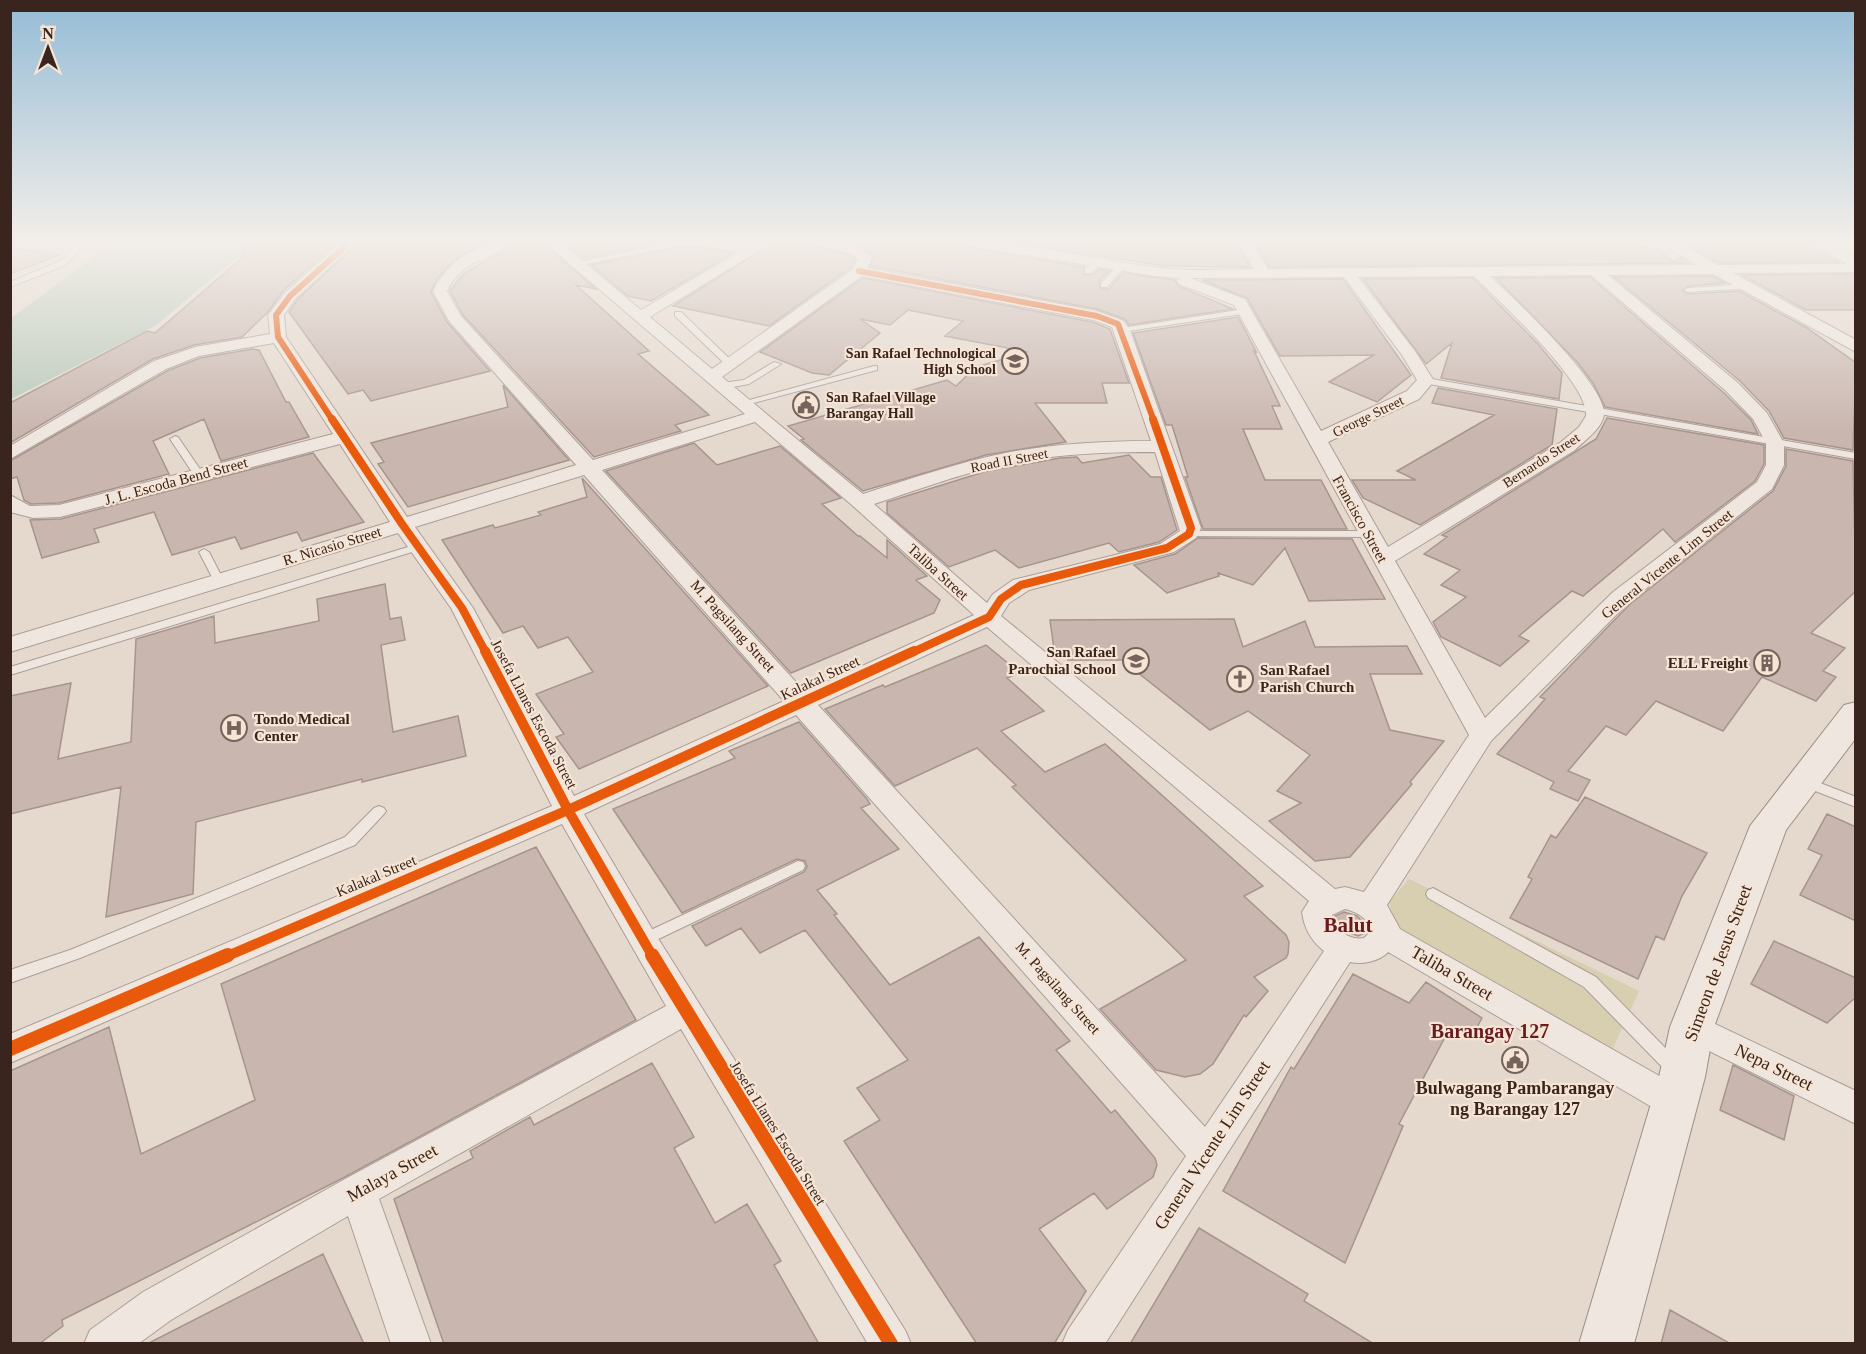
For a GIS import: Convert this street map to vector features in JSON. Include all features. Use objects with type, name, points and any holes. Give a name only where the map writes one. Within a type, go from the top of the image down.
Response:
[{"type":"street","points":[[11,453],[160,365],[195,352],[278,337],[276,315],[283,305]]},
{"type":"street","name":"M. Pagsilang Street","points":[[447,305],[454,318],[1206,1153]]},
{"type":"street","name":"Taliba Street","points":[[625,305],[860,502],[989,617],[1328,900]]},
{"type":"street","points":[[640,318],[661,305]]},
{"type":"street","points":[[717,382],[730,364],[812,305]]},
{"type":"street","points":[[1040,305],[1097,316],[1118,324],[1122,330],[1191,528],[1189,534]]},
{"type":"street","points":[[1372,305],[1426,381]]},
{"type":"street","points":[[1510,305],[1572,370],[1585,388],[1595,411]]},
{"type":"street","points":[[1635,305],[1732,387],[1761,417],[1775,443]]},
{"type":"street","points":[[1782,305],[1856,347]]},
{"type":"street","name":"Francisco Street","points":[[1242,306],[1482,735]]},
{"type":"street","name":"Josefa Llanes Escoda Street","points":[[278,337],[402,524],[462,608],[568,810],[643,940],[891,1344]]},
{"type":"street","name":"George Street","points":[[1316,441],[1413,395],[1426,381]]},
{"type":"street","name":"R. Nicasio Street","points":[[10,645],[589,467],[749,409]]},
{"type":"street","name":"Bernardo Street","points":[[1383,559],[1568,446],[1587,430],[1595,411]]},
{"type":"street","name":"J. L. Escoda Bend Street","points":[[10,501],[15,507],[38,514],[60,512],[344,437]]},
{"type":"street","name":"General Vicente Lim Street","points":[[1370,907],[1482,735],[1621,597],[1765,485],[1774,465],[1775,443]]},
{"type":"street","name":"Road II Street","points":[[860,502],[981,464],[1020,456],[1065,450],[1164,446]]},
{"type":"street","name":"Kalakal Street","points":[[10,1049],[568,810],[802,703],[989,617],[1001,599],[1021,585],[1167,548],[1189,534]]},
{"type":"street","name":"Simeon de Jesus Street","points":[[1606,1344],[1678,1089],[1692,1027],[1769,826],[1856,713]]},
{"type":"street","points":[[1345,898],[1370,907],[1382,920],[1385,935],[1377,946],[1370,949],[1344,948],[1332,942],[1318,928],[1317,911],[1321,904],[1328,900],[1345,898]]},
{"type":"street","name":"Taliba Street","points":[[1385,935],[1678,1089]]},
{"type":"street","name":"General Vicente Lim Street","points":[[1082,1344],[1206,1153],[1344,948]]},
{"type":"street","name":"Malaya Street","points":[[104,1344],[157,1306],[358,1191],[685,1011]]},
{"type":"street","name":"Nepa Street","points":[[1692,1027],[1833,1095],[1856,1109]]},
{"type":"street","points":[[358,1191],[411,1344]]},
{"type":"lane","points":[[1122,330],[1242,306]]},
{"type":"lane","points":[[678,314],[730,364]]},
{"type":"lane","points":[[717,382],[746,382],[777,364]]},
{"type":"lane","points":[[749,409],[874,368]]},
{"type":"lane","points":[[1426,381],[1856,456]]},
{"type":"lane","points":[[175,439],[199,475]]},
{"type":"lane","points":[[1189,534],[1368,534]]},
{"type":"lane","points":[[10,671],[418,547]]},
{"type":"lane","points":[[204,552],[219,581]]},
{"type":"lane","points":[[1804,781],[1856,802]]},
{"type":"lane","points":[[10,977],[75,954],[350,841],[379,812]]},
{"type":"lane","points":[[643,940],[798,866]]},
{"type":"lane","points":[[1433,894],[1590,982],[1650,1041],[1678,1089]]},
{"type":"shaded area","points":[[28,305],[180,305],[155,326],[11,399],[11,318]]},
{"type":"shaded area","points":[[1409,879],[1639,991],[1611,1053],[1400,937],[1389,902]]},
{"type":"building","points":[[187,305],[273,305],[242,337],[194,345],[153,359],[10,443],[10,403],[147,331],[155,333]]},
{"type":"building","points":[[294,305],[438,305],[447,322],[490,371],[371,401],[363,390],[348,394],[289,312]]},
{"type":"building","points":[[458,305],[598,305],[649,351],[638,354],[709,415],[675,425],[681,431],[594,457],[463,315]]},
{"type":"building","points":[[674,305],[798,305],[769,326]]},
{"type":"building","points":[[825,305],[1004,305],[1092,322],[1110,329],[1129,383],[1102,383],[1107,403],[1035,403],[1066,442],[986,455],[863,491],[801,440],[804,439],[788,426],[947,380],[956,386],[976,367],[1028,352],[945,336],[963,321],[908,310],[890,325],[860,319],[880,333],[829,375],[812,373],[760,352]]},
{"type":"building","points":[[1077,305],[1224,305],[1233,309],[1129,325],[1125,319],[1097,309]]},
{"type":"building","points":[[1251,305],[1362,305],[1411,375],[1377,402],[1329,382],[1374,355],[1280,356]]},
{"type":"building","points":[[1382,305],[1500,305],[1538,344],[1562,373],[1559,399],[1441,378],[1452,343],[1426,364]]},
{"type":"building","points":[[1522,305],[1623,305],[1724,393],[1751,420],[1758,434],[1605,407],[1593,383],[1577,362]]},
{"type":"building","points":[[1648,305],[1765,305],[1807,328],[1856,363],[1853,450],[1784,438],[1769,411],[1740,381]]},
{"type":"building","points":[[1797,305],[1856,305],[1856,310],[1806,310]]},
{"type":"building","points":[[1238,317],[1257,353],[1254,351],[1280,406],[1272,406],[1282,429],[1243,429],[1265,480],[1321,480],[1347,529],[1203,529],[1185,477],[1188,477],[1172,425],[1166,425],[1133,333]]},
{"type":"building","points":[[259,350],[286,402],[289,402],[309,437],[221,461],[204,419],[153,441],[169,474],[59,503],[31,504],[24,500],[17,477],[10,479],[10,461],[167,371],[200,358]]},
{"type":"building","points":[[503,385],[569,460],[408,507],[378,464],[384,462],[371,443],[508,407]]},
{"type":"building","points":[[1438,388],[1557,409],[1552,445],[1420,525],[1363,498],[1352,480],[1416,480],[1397,471],[1494,415],[1432,403]]},
{"type":"building","points":[[1607,418],[1764,445],[1764,464],[1755,481],[1675,542],[1663,529],[1583,596],[1572,591],[1519,636],[1529,641],[1500,666],[1441,637],[1433,622],[1466,597],[1441,585],[1460,570],[1424,554],[1447,537],[1442,535],[1596,439]]},
{"type":"building","points":[[694,443],[717,465],[780,446],[841,498],[822,504],[858,536],[887,558],[887,540],[927,576],[916,580],[940,600],[934,613],[791,673],[606,471]]},
{"type":"building","points":[[1786,449],[1853,461],[1856,591],[1811,633],[1845,648],[1823,671],[1836,677],[1816,701],[1762,677],[1723,731],[1656,701],[1626,735],[1606,726],[1568,771],[1590,780],[1578,801],[1550,789],[1554,782],[1497,754],[1545,699],[1540,697],[1630,604],[1773,491],[1786,466]]},
{"type":"building","points":[[313,453],[364,522],[302,541],[297,532],[241,549],[235,537],[172,555],[154,512],[94,529],[99,542],[42,558],[30,520],[61,519]]},
{"type":"building","points":[[1129,455],[1151,477],[1161,477],[1177,530],[1159,542],[1119,552],[1109,543],[1019,568],[995,550],[949,567],[887,513],[887,502],[987,471],[1060,458],[1077,457],[1082,463]]},
{"type":"building","points":[[582,478],[768,686],[579,769],[556,737],[564,734],[536,694],[593,672],[568,637],[538,648],[523,626],[503,633],[442,540],[493,525],[495,528],[541,515],[538,512],[587,497]]},
{"type":"building","points":[[1198,538],[1352,539],[1385,599],[1309,601],[1285,548],[1253,585],[1218,573],[1219,576],[1167,593],[1134,565],[1175,554]]},
{"type":"building","points":[[385,584],[390,619],[401,617],[405,640],[381,645],[393,732],[458,716],[466,756],[362,782],[362,779],[196,822],[193,894],[106,917],[121,787],[10,814],[10,696],[71,683],[58,759],[131,742],[136,639],[214,616],[215,643],[319,621],[317,599]]},
{"type":"building","points":[[1234,619],[1243,647],[1305,621],[1315,647],[1407,646],[1422,674],[1370,674],[1390,730],[1444,741],[1410,782],[1412,784],[1350,857],[1315,861],[1269,821],[1301,803],[1277,791],[1310,755],[1248,711],[1210,730],[1122,660],[1068,660],[1067,649],[1054,649],[1050,620]]},
{"type":"building","points":[[986,645],[1020,673],[1007,678],[1044,711],[1001,731],[1045,772],[1105,744],[1263,886],[1244,896],[1286,935],[1289,942],[1288,954],[1286,958],[1254,977],[1268,991],[1246,1017],[1244,1015],[1213,1064],[1200,1074],[1185,1077],[1156,1070],[1100,1009],[1186,960],[1012,787],[1016,785],[977,748],[895,786],[825,709]]},
{"type":"building","points":[[799,722],[867,799],[870,804],[861,808],[899,849],[817,890],[890,985],[979,937],[1070,1041],[1056,1050],[1111,1113],[1115,1110],[1155,1158],[1157,1165],[1153,1177],[1107,1209],[1094,1193],[1039,1229],[1086,1291],[1054,1344],[977,1344],[844,1141],[880,1120],[857,1088],[908,1060],[805,930],[760,953],[741,928],[706,946],[692,926],[804,872],[807,867],[805,861],[797,859],[682,913],[613,809],[735,758],[729,751]]},
{"type":"building","points":[[1585,797],[1707,853],[1682,896],[1664,940],[1656,936],[1638,979],[1510,918],[1532,879],[1528,877],[1551,835],[1556,838]]},
{"type":"building","points":[[1827,814],[1856,827],[1856,921],[1800,895],[1822,855],[1808,849]]},
{"type":"building","points":[[536,847],[636,1020],[343,1178],[62,1320],[63,1326],[39,1344],[10,1344],[10,1071],[109,1027],[141,1154],[255,1100],[221,984]]},
{"type":"building","points":[[1344,912],[1357,916],[1367,932],[1358,936],[1344,931],[1335,916]]},
{"type":"building","points":[[1774,941],[1856,978],[1856,997],[1827,1023],[1751,984]]},
{"type":"building","points":[[1353,974],[1409,1003],[1426,982],[1482,1018],[1471,1038],[1451,1026],[1399,1124],[1403,1126],[1345,1263],[1223,1191],[1291,1067],[1294,1069]]},
{"type":"building","points":[[652,1063],[694,1137],[674,1148],[715,1223],[747,1204],[781,1261],[774,1265],[819,1344],[444,1344],[394,1199],[473,1158],[470,1151],[530,1117],[534,1125]]},
{"type":"building","points":[[1733,1065],[1794,1096],[1784,1140],[1720,1110]]},
{"type":"building","points":[[1199,1228],[1308,1294],[1304,1301],[1374,1344],[1130,1344]]},
{"type":"building","points":[[323,1254],[364,1344],[147,1344]]},
{"type":"building","points":[[1670,1310],[1731,1344],[1661,1344]]},
{"type":"cycle path","points":[[283,305],[276,315],[278,337],[402,524],[462,608],[568,810],[643,940],[891,1344]]},
{"type":"cycle path","points":[[10,1049],[568,810],[989,617],[1001,599],[1021,585],[1167,548],[1189,534],[1191,528],[1122,330],[1118,324],[1097,316],[1040,305]]},
{"type":"place","name":"San Rafael Technological High School","points":[[1015,361]]},
{"type":"place","name":"San Rafael Village Barangay Hall","points":[[806,405]]},
{"type":"place","name":"San Rafael Parochial School","points":[[1136,661]]},
{"type":"place","name":"ELL Freight","points":[[1767,663]]},
{"type":"place","name":"San Rafael Parish Church","points":[[1240,679]]},
{"type":"place","name":"Tondo Medical Center","points":[[234,728]]},
{"type":"place","name":"Bulwagang Pambarangay ng Barangay 127","points":[[1515,1060]]},
{"type":"district","name":"Balut","points":[[1348,925]]},
{"type":"district","name":"Barangay 127","points":[[1490,1031]]}]
